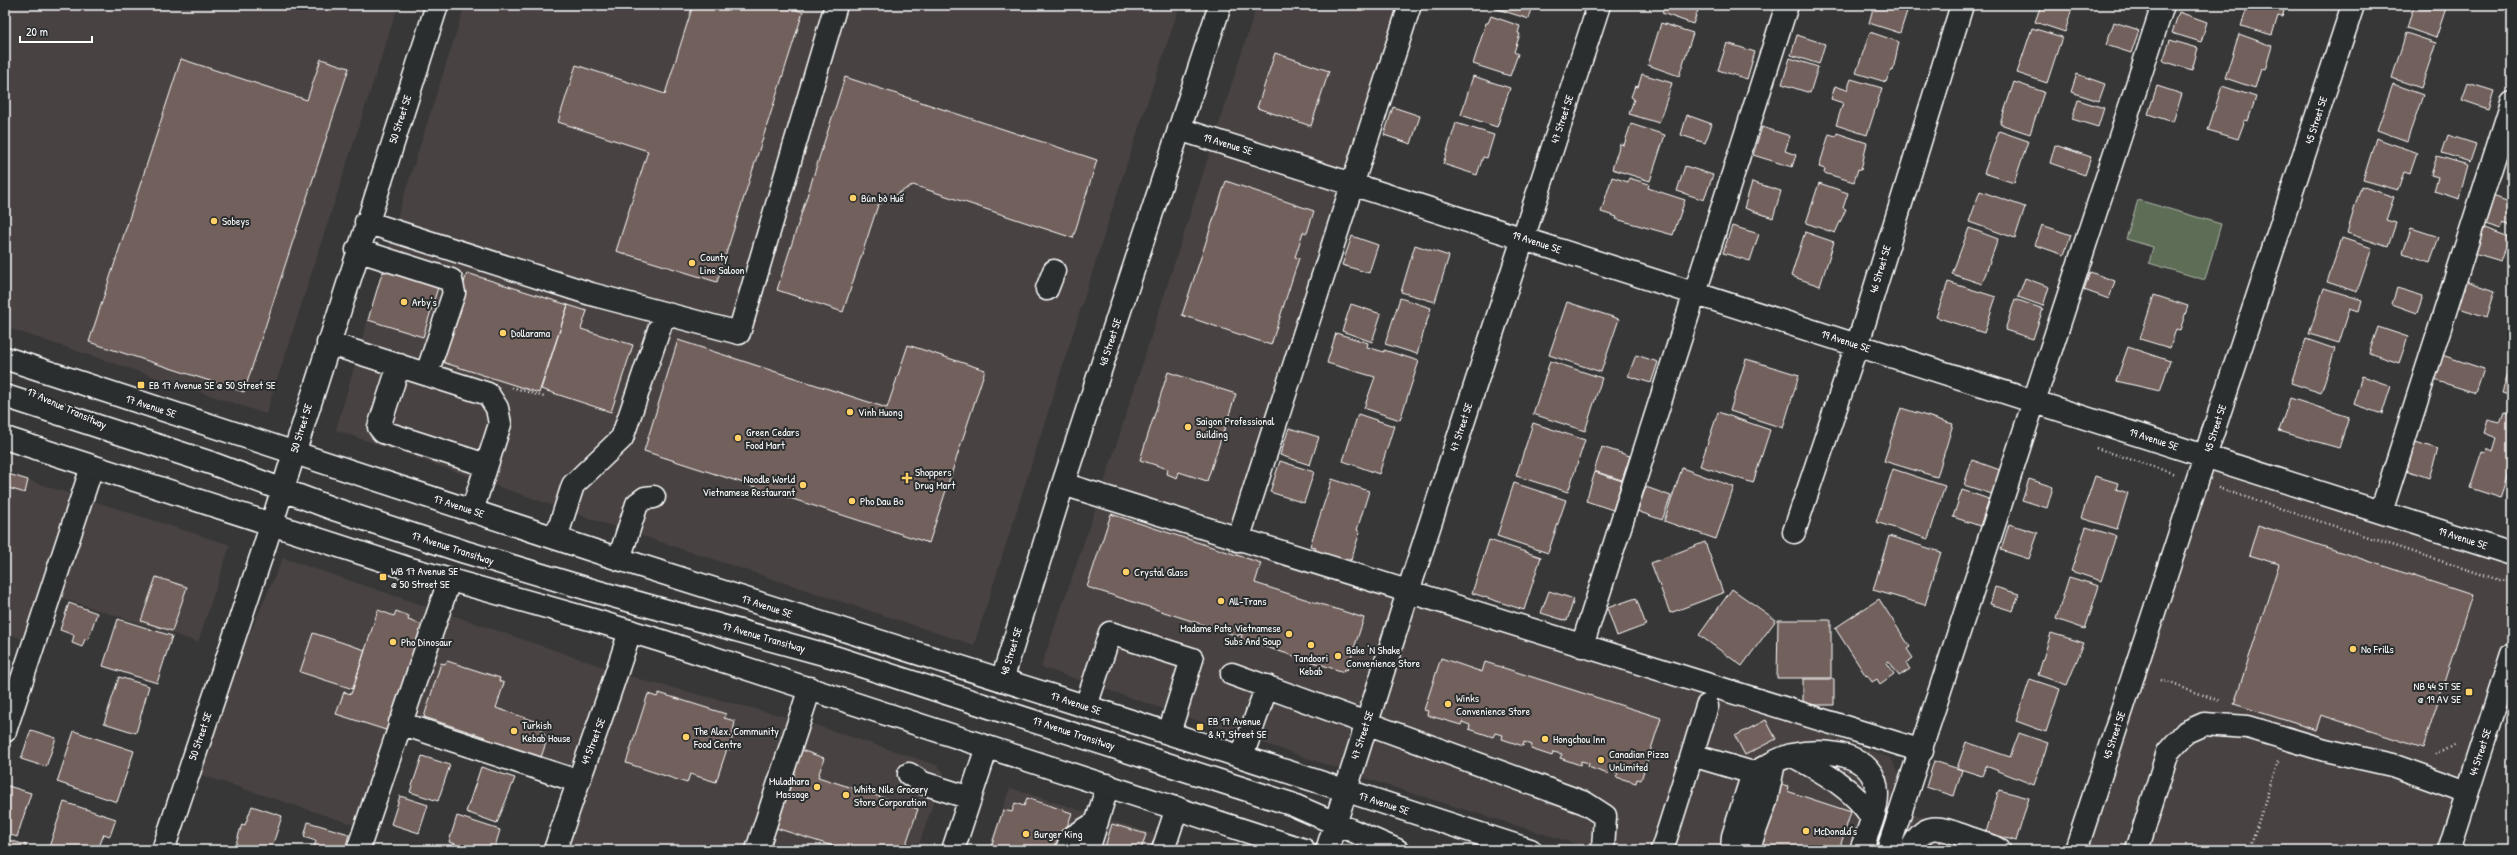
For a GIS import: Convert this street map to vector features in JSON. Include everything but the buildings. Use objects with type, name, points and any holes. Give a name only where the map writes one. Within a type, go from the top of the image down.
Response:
[{"type":"street","name":"50 Street SE","points":[[163,850],[271,524],[366,222],[437,5]]},
{"type":"street","points":[[366,222],[664,315],[739,333],[836,5]]},
{"type":"street","name":"48 Street SE","points":[[1002,680],[1063,484],[1220,5]]},
{"type":"street","points":[[1238,540],[1410,5]]},
{"type":"street","name":"47 Street SE","points":[[1327,850],[1408,592],[1599,5]]},
{"type":"street","points":[[1582,646],[1787,5]]},
{"type":"street","name":"46 Street SE","points":[[1794,532],[1857,344],[1962,5]]},
{"type":"street","points":[[1888,850],[1922,751],[2163,5]]},
{"type":"street","name":"45 Street SE","points":[[2076,850],[2353,5]]},
{"type":"street","points":[[2381,512],[2512,102]]},
{"type":"street","name":"19 Avenue SE","points":[[1179,129],[2512,554]]},
{"type":"street","points":[[358,250],[450,280],[454,293],[427,374]]},
{"type":"street","points":[[556,538],[573,485],[622,438],[664,315]]},
{"type":"street","points":[[328,343],[488,394],[497,408],[500,424],[472,511]]},
{"type":"street","name":"17 Avenue SE","points":[[5,358],[619,559],[1086,706],[1530,850]]},
{"type":"street","points":[[399,365],[379,427],[382,432],[486,465]]},
{"type":"street","name":"17 Avenue Transitway","points":[[5,381],[64,405],[128,436]]},
{"type":"street","name":"17 Avenue Transitway","points":[[5,396],[128,436],[282,489],[334,509],[530,572],[763,636],[932,688],[1291,804],[1397,850]]},
{"type":"street","points":[[5,438],[449,581],[630,631],[810,688],[1304,850]]},
{"type":"street","points":[[5,732],[92,467]]},
{"type":"street","points":[[1063,484],[1238,540],[1922,751]]},
{"type":"street","points":[[619,559],[637,504],[644,498],[654,497]]},
{"type":"street","points":[[358,850],[449,581]]},
{"type":"street","name":"49 Street SE","points":[[555,850],[577,781],[606,708],[630,631]]},
{"type":"street","points":[[1086,706],[1110,633],[1184,656],[1192,659],[1169,733]]},
{"type":"street","name":"44 Street SE","points":[[2449,850],[2512,654]]},
{"type":"street","points":[[1232,674],[1585,803],[1605,816],[1603,850]]},
{"type":"street","points":[[1242,756],[1267,686]]},
{"type":"street","points":[[757,850],[810,688]]},
{"type":"street","points":[[1662,850],[1707,706]]},
{"type":"street","points":[[400,723],[577,781]]},
{"type":"street","points":[[2137,850],[2168,752],[2186,732],[2204,724],[2248,727],[2324,750],[2392,765],[2467,792]]},
{"type":"street","points":[[952,850],[987,747]]},
{"type":"street","points":[[1692,755],[1754,773],[1782,759],[1826,752],[1860,762],[1869,770],[1876,782],[1877,795],[1868,813],[1861,850]]},
{"type":"street","points":[[1782,759],[1810,765],[1851,794],[1868,813]]},
{"type":"street","points":[[1748,850],[1782,759]]},
{"type":"street","points":[[1732,850],[1733,836],[1754,773]]},
{"type":"street","points":[[909,774],[923,783],[970,798]]},
{"type":"street","points":[[1088,850],[1108,785]]},
{"type":"street","points":[[1163,850],[1177,808]]},
{"type":"street","points":[[1067,850],[1071,838],[1096,822]]},
{"type":"street","points":[[1911,850],[1919,834],[1929,829],[1941,828],[1999,850]]},
{"type":"path","points":[[2249,850],[2286,738]]},
{"type":"shaded area","points":[[5,5],[398,5],[266,414],[5,327]]},
{"type":"shaded area","points":[[465,5],[1180,5],[1125,169],[974,645],[612,526],[336,430],[398,215]]},
{"type":"shaded area","points":[[1257,5],[1410,5],[1238,540],[1582,646],[1891,758],[1901,779],[1893,807],[2024,850],[1596,850],[1389,786],[1041,667],[1100,496]]},
{"type":"shaded area","points":[[2206,456],[2512,554],[2512,654],[2446,850],[2076,850]]},
{"type":"shaded area","points":[[5,473],[230,545],[198,642],[43,592],[26,640],[5,633]]},
{"type":"shaded area","points":[[283,558],[645,681],[787,717],[749,850],[555,850],[577,781],[401,723],[365,828],[189,771]]},
{"type":"shaded area","points":[[806,722],[936,765],[944,772],[917,850],[785,850],[767,844]]},
{"type":"shaded area","points":[[1010,788],[1188,845],[1203,850],[988,850]]},
{"type":"green space","points":[[2138,200],[2221,224],[2205,280],[2149,263],[2153,247],[2126,239]]},
{"type":"place","name":"Bún bò Huế","points":[[853,198]]},
{"type":"place","name":"Sobeys","points":[[214,221]]},
{"type":"place","name":"County Line Saloon","points":[[692,263]]},
{"type":"place","name":"Arby's","points":[[404,302]]},
{"type":"place","name":"Dollarama","points":[[503,333]]},
{"type":"place","name":"EB 17 Avenue SE @ 50 Street SE","points":[[141,385]]},
{"type":"place","name":"Vinh Huong","points":[[850,412]]},
{"type":"place","name":"Saigon Professional Building","points":[[1188,427]]},
{"type":"place","name":"Green Cedars Food Mart","points":[[738,438]]},
{"type":"place","name":"Shoppers Drug Mart","points":[[907,478]]},
{"type":"place","name":"Noodle World Vietnamese Restaurant","points":[[803,485]]},
{"type":"place","name":"Pho Dau Bo","points":[[852,501]]},
{"type":"place","name":"Crystal Glass","points":[[1126,572]]},
{"type":"place","name":"WB 17 Avenue SE @ 50 Street SE","points":[[383,577]]},
{"type":"place","name":"All-Trans","points":[[1221,601]]},
{"type":"place","name":"Madame Pate Vietnamese Subs And Soup","points":[[1289,634]]},
{"type":"place","name":"Pho Dinosaur","points":[[393,642]]},
{"type":"place","name":"Tandoori Kebab","points":[[1311,645]]},
{"type":"place","name":"No Frills","points":[[2353,649]]},
{"type":"place","name":"Bake 'N Shake Convenience Store","points":[[1338,656]]},
{"type":"place","name":"NB 44 ST SE @ 19 AV SE","points":[[2469,692]]},
{"type":"place","name":"Winks Convenience Store","points":[[1448,704]]},
{"type":"place","name":"EB 17 Avenue & 47 Street SE","points":[[1200,727]]},
{"type":"place","name":"Turkish Kebab House","points":[[514,731]]},
{"type":"place","name":"The Alex. Community Food Centre","points":[[686,737]]},
{"type":"place","name":"Hongchou Inn","points":[[1545,739]]},
{"type":"place","name":"Canadian Pizza Unlimited","points":[[1601,760]]},
{"type":"place","name":"Muladhara Massage","points":[[817,787]]},
{"type":"place","name":"White Nile Grocery Store Corporation","points":[[846,795]]},
{"type":"place","name":"McDonald's","points":[[1806,831]]},
{"type":"place","name":"Burger King","points":[[1026,834]]}]
